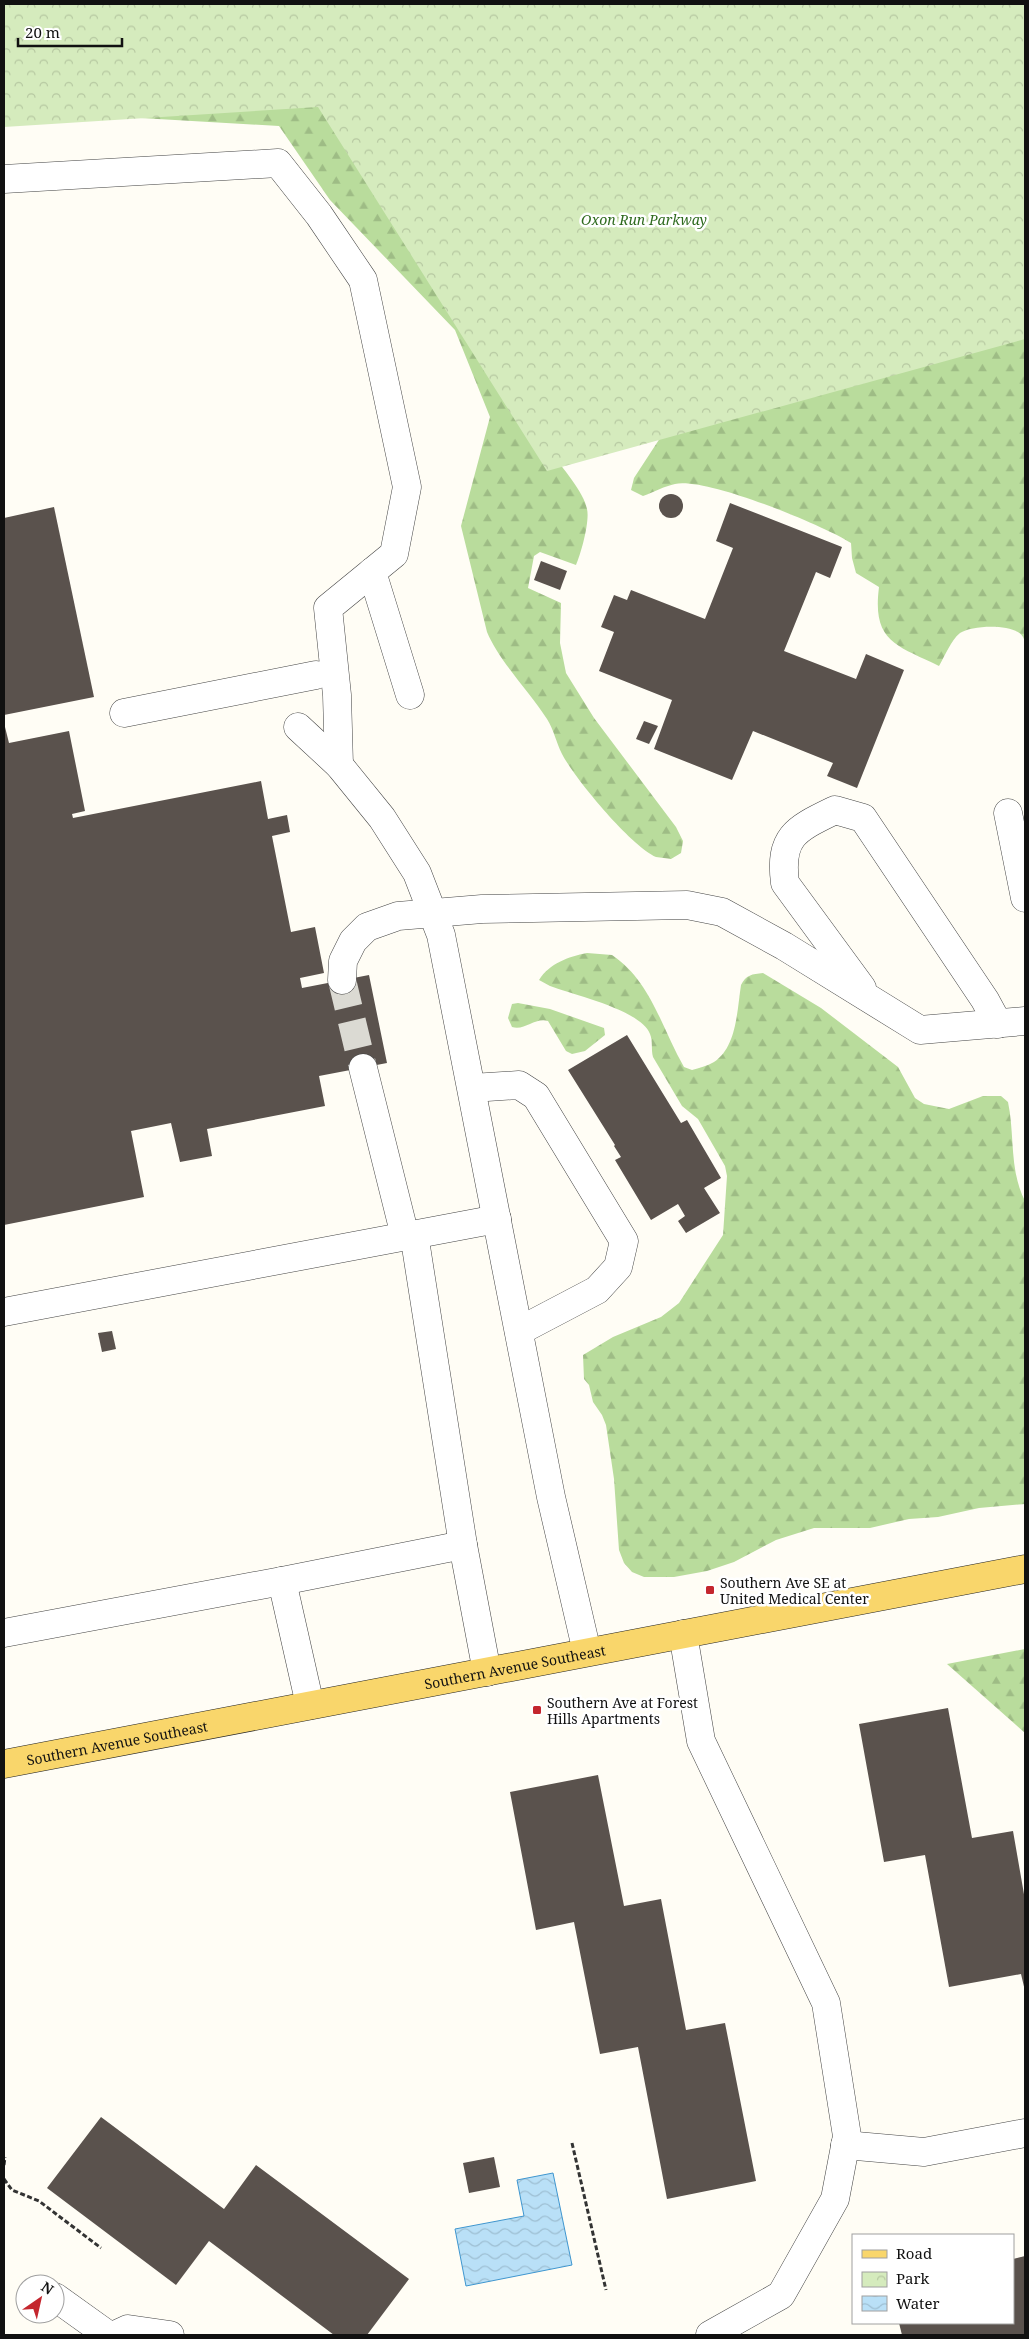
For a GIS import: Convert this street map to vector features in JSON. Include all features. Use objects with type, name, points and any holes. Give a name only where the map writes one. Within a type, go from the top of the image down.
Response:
[{"type":"main road","name":"Southern Avenue Southeast","points":[[4,1764],[1025,1569]]},
{"type":"lane","points":[[4,179],[278,163],[319,215],[363,280],[407,487],[394,554],[328,608],[337,696],[339,765]]},
{"type":"lane","points":[[372,572],[410,695]]},
{"type":"lane","points":[[124,713],[316,675]]},
{"type":"lane","points":[[298,728],[339,765],[387,826],[417,873],[441,935],[553,1511],[587,1652]]},
{"type":"lane","points":[[870,1000],[785,883],[782,862],[784,850],[802,826],[835,810],[863,818],[985,1000],[998,1024]]},
{"type":"lane","points":[[1008,813],[1025,898]]},
{"type":"lane","points":[[342,980],[343,961],[353,941],[367,928],[398,916],[482,909],[687,905],[722,912],[784,946],[920,1030],[1025,1021]]},
{"type":"lane","points":[[363,1068],[410,1235],[463,1545],[487,1672]]},
{"type":"lane","points":[[472,1088],[519,1085],[536,1096],[624,1241],[618,1267],[597,1290],[519,1331]]},
{"type":"lane","points":[[4,1312],[497,1219]]},
{"type":"lane","points":[[4,1633],[463,1545]]},
{"type":"lane","points":[[282,1581],[310,1705]]},
{"type":"lane","points":[[683,1634],[701,1740],[826,2003],[846,2136],[835,2199],[781,2295],[710,2335]]},
{"type":"lane","points":[[845,2145],[924,2152],[1025,2133]]},
{"type":"lane","points":[[65,2304],[108,2335]]},
{"type":"lane","points":[[115,2335],[128,2328],[170,2335]]},
{"type":"path","points":[[572,2143],[606,2290]]},
{"type":"path","points":[[4,2165],[5,2157]]},
{"type":"path","points":[[4,2179],[12,2190],[40,2201],[102,2248]]},
{"type":"green space","name":"Oxon Run Parkway","points":[[4,4],[1025,4],[1025,641],[1018,632],[1011,629],[983,627],[960,633],[951,644],[939,666],[910,653],[890,639],[884,631],[879,620],[879,587],[856,573],[851,543],[816,525],[764,504],[712,488],[690,484],[675,484],[643,496],[631,490],[634,478],[664,432],[552,453],[582,495],[588,514],[586,529],[576,565],[540,552],[534,556],[528,588],[561,603],[560,643],[566,673],[594,718],[676,827],[683,841],[681,853],[671,859],[656,857],[633,840],[591,795],[562,754],[551,727],[540,708],[499,654],[487,632],[461,526],[490,417],[455,330],[330,200],[279,126],[4,110]]},
{"type":"green space","name":"Oxon Run Parkway","points":[[4,4],[1025,4],[1025,339],[547,471],[318,107],[4,127]]},
{"type":"green space","points":[[587,953],[612,955],[637,978],[654,1006],[684,1067],[692,1070],[714,1062],[722,1055],[732,1038],[735,1027],[741,985],[750,976],[763,973],[821,1008],[898,1067],[915,1098],[924,1104],[949,1109],[983,1096],[1001,1096],[1008,1102],[1014,1165],[1025,1201],[1025,1504],[979,1508],[938,1517],[909,1519],[870,1528],[814,1528],[776,1540],[734,1562],[707,1571],[674,1577],[644,1577],[632,1572],[624,1563],[619,1550],[614,1479],[606,1425],[593,1402],[589,1385],[584,1379],[583,1355],[613,1337],[661,1317],[679,1303],[723,1235],[727,1176],[725,1166],[698,1119],[682,1106],[653,1057],[651,1037],[644,1025],[606,1004],[550,986],[539,980],[554,965]]},
{"type":"green space","points":[[518,1003],[550,1009],[604,1028],[605,1035],[585,1051],[572,1054],[566,1051],[548,1021],[543,1020],[517,1028],[512,1027],[508,1018],[512,1004]]},
{"type":"green space","points":[[1025,1649],[1025,1733],[947,1664]]},
{"type":"water","points":[[553,2173],[572,2265],[466,2286],[455,2229],[524,2216],[517,2180]]},
{"type":"building","points":[[671,494],[680,497],[683,506],[680,515],[671,518],[662,515],[659,506],[662,497]]},
{"type":"building","points":[[730,503],[842,547],[830,578],[816,572],[784,651],[856,679],[866,654],[904,670],[857,788],[827,776],[833,763],[753,731],[732,780],[654,749],[672,700],[599,671],[614,632],[601,627],[614,595],[627,600],[631,590],[705,619],[733,548],[716,541]]},
{"type":"building","points":[[54,507],[94,697],[4,715],[4,518]]},
{"type":"building","points":[[541,561],[567,571],[560,590],[534,580]]},
{"type":"building","points":[[644,721],[658,726],[649,744],[636,739]]},
{"type":"building","points":[[4,723],[9,743],[69,731],[85,811],[72,814],[73,818],[261,781],[268,819],[287,815],[290,832],[272,836],[291,932],[315,927],[324,973],[300,978],[302,988],[369,975],[387,1063],[319,1076],[325,1106],[207,1129],[212,1156],[180,1162],[171,1123],[131,1131],[144,1197],[4,1225]]},
{"type":"building","points":[[627,1035],[681,1123],[687,1120],[721,1178],[704,1188],[720,1213],[686,1233],[678,1221],[685,1216],[678,1204],[651,1220],[615,1160],[621,1157],[615,1145],[568,1070]]},
{"type":"building","points":[[112,1331],[116,1349],[102,1352],[98,1333]]},
{"type":"building","points":[[948,1708],[972,1838],[1013,1831],[1025,1900],[1025,1991],[1021,1974],[949,1987],[925,1855],[884,1862],[859,1724]]},
{"type":"building","points":[[598,1775],[624,1906],[661,1899],[686,2030],[725,2023],[756,2181],[667,2199],[638,2047],[600,2054],[574,1922],[536,1930],[510,1792]]},
{"type":"building","points":[[101,2117],[224,2209],[256,2165],[409,2279],[367,2335],[334,2335],[209,2241],[176,2285],[47,2188]]},
{"type":"building","points":[[494,2157],[500,2187],[469,2193],[463,2163]]},
{"type":"building","points":[[1025,2256],[1025,2335],[902,2335],[899,2324],[1014,2324],[1014,2259]]},
{"type":"tunnel","points":[[342,980],[363,1068]]},
{"type":"place","name":"Southern Ave SE at United Medical Center","points":[[710,1590]]},
{"type":"place","name":"Southern Ave at Forest Hills Apartments","points":[[537,1710]]}]
